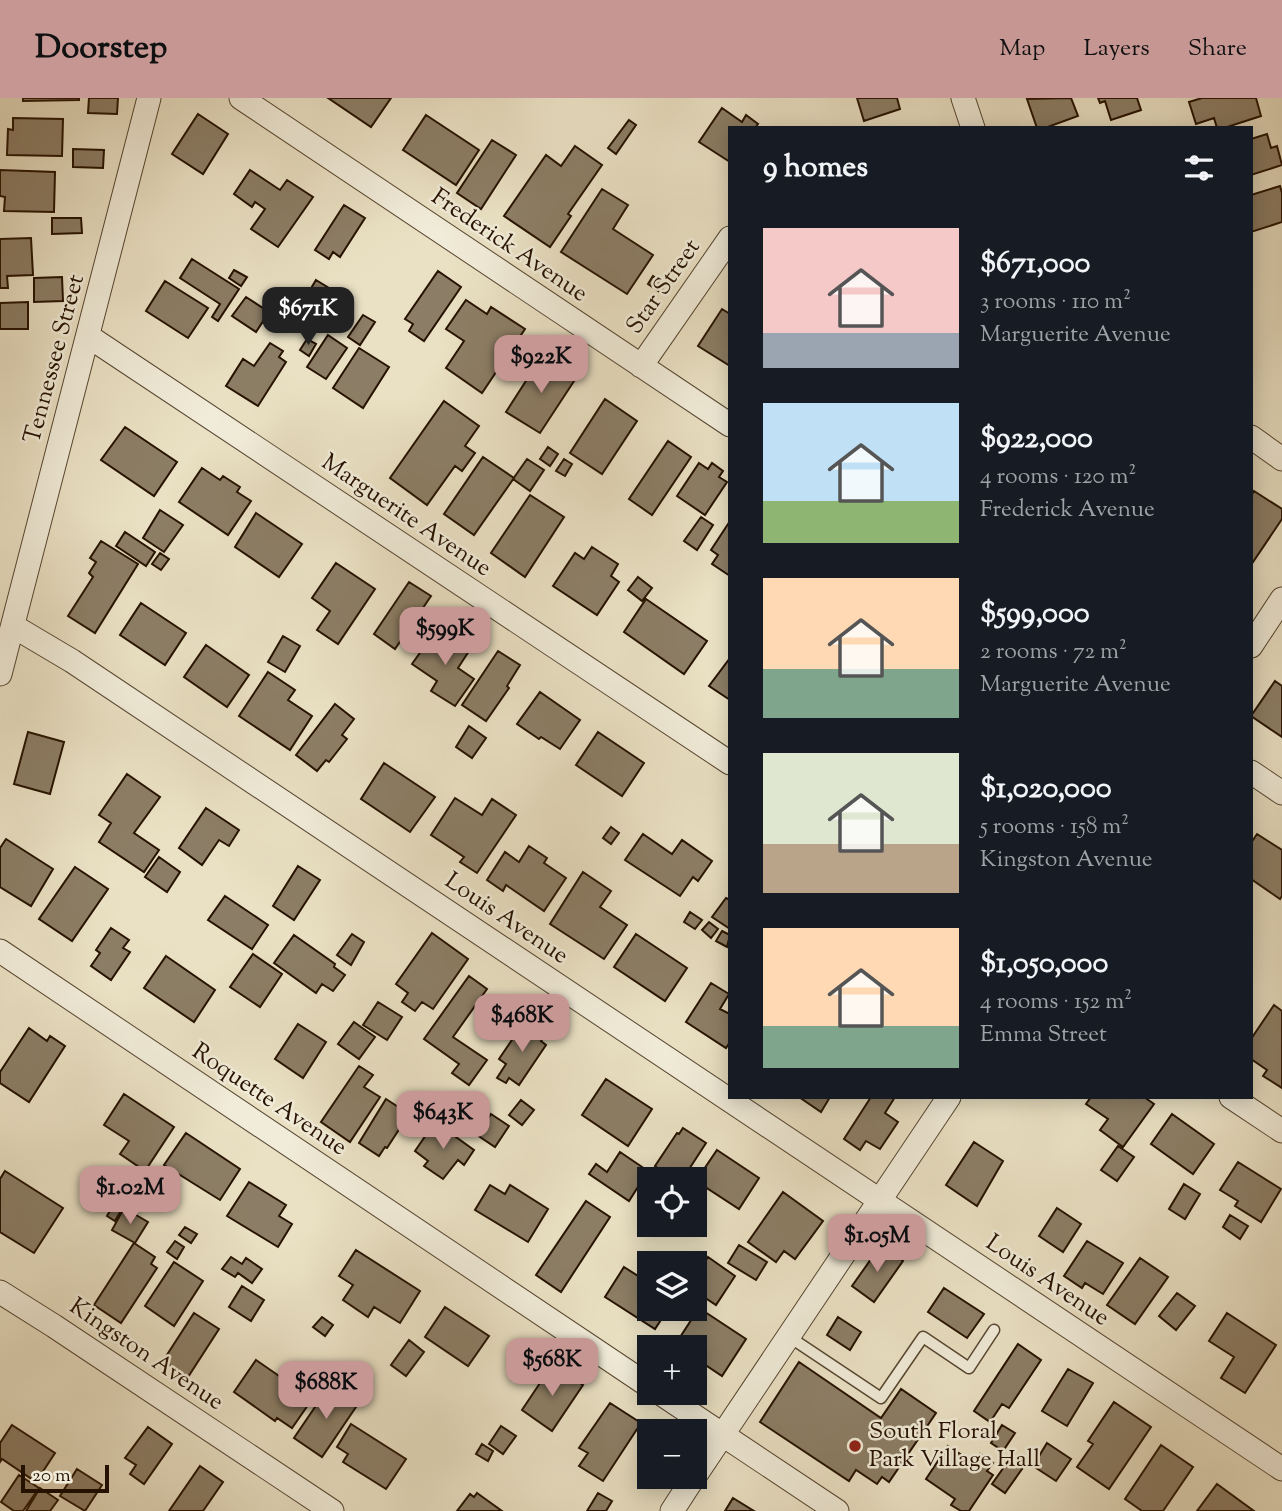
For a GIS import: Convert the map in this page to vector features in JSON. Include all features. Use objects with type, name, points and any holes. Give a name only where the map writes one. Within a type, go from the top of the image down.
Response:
[{"type":"street","name":"Tennessee Street","points":[[0,674],[149,98]]},
{"type":"street","points":[[963,98],[972,126]]},
{"type":"street","name":"Frederick Avenue","points":[[251,104],[728,424]]},
{"type":"street","name":"Star Street","points":[[641,366],[728,241]]},
{"type":"street","name":"Marguerite Avenue","points":[[88,336],[728,762]]},
{"type":"street","points":[[1253,438],[1282,459]]},
{"type":"street","points":[[1253,643],[1282,599]]},
{"type":"street","name":"Louis Avenue","points":[[13,626],[72,661],[1282,1469]]},
{"type":"street","points":[[1253,773],[1282,793]]},
{"type":"street","name":"Roquette Avenue","points":[[0,951],[637,1378]]},
{"type":"street","points":[[707,1458],[948,1099]]},
{"type":"street","points":[[1234,1099],[1282,1131]]},
{"type":"street","name":"Kingston Avenue","points":[[0,1292],[332,1511]]},
{"type":"street","points":[[678,1405],[837,1511]]},
{"type":"street","points":[[672,1511],[686,1489]]},
{"type":"lane","points":[[788,1336],[881,1398],[923,1337],[969,1368],[994,1330]]},
{"type":"building","points":[[23,98],[79,98],[79,100],[23,101]]},
{"type":"building","points":[[89,98],[118,98],[117,114],[88,113]]},
{"type":"building","points":[[328,98],[391,98],[371,127]]},
{"type":"building","points":[[857,98],[897,98],[900,109],[864,121]]},
{"type":"building","points":[[1071,98],[1078,116],[1050,126],[1036,126],[1027,99]]},
{"type":"building","points":[[1098,98],[1137,98],[1141,110],[1111,120],[1105,101],[1100,103]]},
{"type":"building","points":[[1202,98],[1256,98],[1261,116],[1230,126],[1216,126],[1214,118],[1196,124],[1189,102]]},
{"type":"building","points":[[722,108],[742,122],[746,115],[758,124],[728,126],[728,161],[699,142]]},
{"type":"building","points":[[198,114],[228,134],[203,174],[172,154]]},
{"type":"building","points":[[426,115],[479,150],[456,185],[403,150]]},
{"type":"building","points":[[13,118],[63,119],[62,156],[7,155],[8,129],[13,130]]},
{"type":"building","points":[[629,120],[636,125],[616,154],[608,148]]},
{"type":"building","points":[[1267,134],[1271,148],[1277,146],[1282,165],[1253,174],[1253,138]]},
{"type":"building","points":[[492,140],[516,155],[481,209],[457,193]]},
{"type":"building","points":[[575,146],[602,165],[568,214],[571,216],[550,247],[504,216],[546,155],[561,166]]},
{"type":"building","points":[[73,149],[104,150],[103,168],[73,167]]},
{"type":"building","points":[[0,170],[55,172],[54,212],[4,211],[5,197],[0,196]]},
{"type":"building","points":[[250,170],[280,190],[287,180],[313,197],[278,247],[251,229],[265,209],[255,202],[252,207],[234,194]]},
{"type":"building","points":[[1280,186],[1282,222],[1253,231],[1253,194]]},
{"type":"building","points":[[602,189],[628,205],[613,229],[653,255],[627,294],[561,252]]},
{"type":"building","points":[[344,205],[365,218],[340,257],[333,252],[329,259],[315,250]]},
{"type":"building","points":[[52,218],[81,218],[82,233],[52,234]]},
{"type":"building","points":[[31,238],[33,275],[7,276],[8,288],[0,288],[0,239]]},
{"type":"building","points":[[192,259],[239,289],[218,321],[212,317],[220,304],[180,278]]},
{"type":"building","points":[[234,270],[247,277],[241,286],[229,278]]},
{"type":"building","points":[[438,271],[461,287],[424,341],[409,331],[413,324],[405,319]]},
{"type":"building","points":[[653,276],[665,284],[660,292],[648,284]]},
{"type":"building","points":[[62,277],[63,301],[34,302],[34,278]]},
{"type":"building","points":[[316,280],[329,288],[315,310],[303,302]]},
{"type":"building","points":[[165,281],[208,308],[188,338],[146,311]]},
{"type":"building","points":[[334,295],[348,304],[334,325],[320,316]]},
{"type":"building","points":[[246,297],[269,312],[256,332],[232,316]]},
{"type":"building","points":[[466,300],[487,314],[491,307],[525,329],[482,393],[446,368],[464,341],[446,329]]},
{"type":"building","points":[[28,302],[28,329],[0,329],[0,303]]},
{"type":"building","points":[[722,309],[728,313],[728,365],[698,346]]},
{"type":"building","points":[[363,315],[375,322],[360,345],[348,337]]},
{"type":"building","points":[[328,335],[347,348],[326,379],[307,367]]},
{"type":"building","points":[[307,339],[316,344],[309,356],[300,350]]},
{"type":"building","points":[[270,343],[283,351],[279,357],[286,362],[258,406],[226,386],[243,359],[254,366]]},
{"type":"building","points":[[359,348],[389,367],[363,408],[333,388]]},
{"type":"building","points":[[542,356],[576,378],[540,433],[506,412]]},
{"type":"building","points":[[605,399],[637,421],[602,474],[570,453]]},
{"type":"building","points":[[444,401],[479,426],[465,446],[475,453],[462,471],[455,466],[427,505],[390,478]]},
{"type":"building","points":[[125,427],[177,462],[154,496],[101,460]]},
{"type":"building","points":[[668,441],[691,457],[652,515],[629,499]]},
{"type":"building","points":[[548,447],[558,454],[550,466],[540,459]]},
{"type":"building","points":[[483,457],[514,478],[474,535],[444,514]]},
{"type":"building","points":[[527,459],[544,470],[530,491],[513,479]]},
{"type":"building","points":[[564,459],[572,464],[565,476],[556,471]]},
{"type":"building","points":[[699,463],[708,469],[712,463],[723,471],[719,477],[727,482],[705,515],[677,496]]},
{"type":"building","points":[[202,468],[220,480],[223,476],[240,487],[237,492],[251,501],[228,535],[179,502]]},
{"type":"building","points":[[1253,493],[1282,509],[1282,519],[1253,562]]},
{"type":"building","points":[[530,495],[564,517],[525,577],[491,553]]},
{"type":"building","points":[[160,510],[183,525],[164,552],[143,538]]},
{"type":"building","points":[[256,513],[302,544],[279,577],[235,547]]},
{"type":"building","points":[[701,517],[713,525],[697,550],[684,541]]},
{"type":"building","points":[[728,524],[728,575],[712,564],[718,555],[711,550]]},
{"type":"building","points":[[125,532],[155,552],[146,566],[116,546]]},
{"type":"building","points":[[101,541],[138,564],[95,633],[68,616],[93,577],[89,573],[96,562],[90,558]]},
{"type":"building","points":[[592,547],[618,564],[611,576],[619,582],[597,615],[553,586],[575,553],[584,559]]},
{"type":"building","points":[[160,553],[169,559],[161,570],[152,564]]},
{"type":"building","points":[[336,563],[375,589],[338,644],[317,630],[330,611],[312,598]]},
{"type":"building","points":[[638,577],[652,588],[642,601],[628,590]]},
{"type":"building","points":[[409,582],[431,596],[395,649],[374,634]]},
{"type":"building","points":[[646,599],[707,641],[684,674],[624,632]]},
{"type":"building","points":[[141,603],[186,633],[165,665],[120,635]]},
{"type":"building","points":[[437,629],[469,651],[458,668],[474,679],[455,706],[431,691],[437,681],[412,664]]},
{"type":"building","points":[[283,636],[300,646],[285,672],[268,662]]},
{"type":"building","points":[[206,645],[249,675],[227,707],[184,677]]},
{"type":"building","points":[[498,651],[520,665],[507,686],[509,688],[486,721],[462,705]]},
{"type":"building","points":[[728,661],[728,699],[709,686]]},
{"type":"building","points":[[268,672],[295,690],[288,700],[312,716],[290,750],[239,716]]},
{"type":"building","points":[[1275,681],[1282,686],[1282,737],[1253,717],[1253,713]]},
{"type":"building","points":[[540,692],[580,720],[560,749],[517,724]]},
{"type":"building","points":[[335,704],[354,719],[342,735],[347,739],[329,762],[326,760],[317,771],[296,755]]},
{"type":"building","points":[[469,726],[486,738],[472,758],[456,747]]},
{"type":"building","points":[[28,732],[64,742],[50,794],[14,784]]},
{"type":"building","points":[[598,732],[644,763],[622,796],[576,765]]},
{"type":"building","points":[[384,763],[435,797],[410,832],[361,799]]},
{"type":"building","points":[[127,774],[160,797],[134,833],[159,850],[144,872],[99,842],[111,823],[99,815]]},
{"type":"building","points":[[455,798],[482,815],[492,799],[516,815],[477,873],[460,862],[464,857],[431,835]]},
{"type":"building","points":[[206,808],[239,830],[229,846],[219,840],[202,865],[179,848]]},
{"type":"building","points":[[611,827],[619,833],[611,844],[603,838]]},
{"type":"building","points":[[643,834],[672,854],[682,840],[712,861],[698,881],[693,877],[680,896],[625,860]]},
{"type":"building","points":[[1257,834],[1282,850],[1280,899],[1253,880],[1253,840]]},
{"type":"building","points":[[6,839],[53,869],[31,906],[0,887],[0,848]]},
{"type":"building","points":[[529,846],[547,858],[544,863],[566,878],[544,911],[506,885],[503,891],[487,880],[505,852],[519,862]]},
{"type":"building","points":[[159,857],[180,872],[167,892],[145,877]]},
{"type":"building","points":[[298,866],[320,880],[294,920],[273,906]]},
{"type":"building","points":[[75,867],[108,889],[72,941],[39,919]]},
{"type":"building","points":[[583,872],[611,891],[600,907],[627,925],[604,959],[550,924]]},
{"type":"building","points":[[225,896],[268,925],[252,949],[208,920]]},
{"type":"building","points":[[726,898],[728,899],[728,928],[712,917]]},
{"type":"building","points":[[690,912],[702,920],[695,929],[684,922]]},
{"type":"building","points":[[709,922],[718,929],[711,938],[702,930]]},
{"type":"building","points":[[111,928],[129,940],[123,948],[130,952],[111,980],[91,966],[100,953],[96,950]]},
{"type":"building","points":[[722,931],[728,934],[727,947],[716,941]]},
{"type":"building","points":[[432,933],[468,959],[433,1009],[422,1002],[415,1011],[402,1002],[408,993],[396,984]]},
{"type":"building","points":[[352,934],[364,942],[351,965],[337,955]]},
{"type":"building","points":[[636,934],[687,968],[665,1001],[614,967]]},
{"type":"building","points":[[294,935],[335,964],[334,967],[345,975],[333,991],[322,984],[316,993],[274,963]]},
{"type":"building","points":[[253,954],[282,974],[260,1007],[230,987]]},
{"type":"building","points":[[166,956],[215,990],[194,1022],[144,988]]},
{"type":"building","points":[[469,976],[487,989],[453,1037],[487,1060],[469,1085],[452,1073],[459,1064],[424,1039]]},
{"type":"building","points":[[711,983],[728,993],[720,1009],[728,1013],[726,1048],[686,1022]]},
{"type":"building","points":[[378,1002],[402,1017],[387,1040],[363,1025]]},
{"type":"building","points":[[1274,1005],[1282,1011],[1282,1088],[1263,1076],[1267,1070],[1253,1060],[1253,1036]]},
{"type":"building","points":[[354,1022],[375,1037],[359,1059],[338,1044]]},
{"type":"building","points":[[534,1022],[548,1031],[541,1041],[546,1045],[519,1085],[509,1078],[506,1083],[497,1078],[506,1064],[499,1059],[520,1028],[527,1033]]},
{"type":"building","points":[[298,1024],[326,1042],[303,1078],[275,1059]]},
{"type":"building","points":[[29,1028],[47,1041],[50,1036],[65,1046],[29,1102],[0,1083],[0,1072]]},
{"type":"building","points":[[359,1066],[373,1075],[364,1087],[380,1097],[350,1142],[321,1122]]},
{"type":"building","points":[[606,1079],[652,1109],[628,1146],[582,1115]]},
{"type":"building","points":[[124,1094],[174,1127],[145,1171],[120,1154],[129,1141],[104,1125]]},
{"type":"building","points":[[386,1099],[409,1114],[379,1156],[359,1143]]},
{"type":"building","points":[[802,1099],[829,1099],[821,1112]]},
{"type":"building","points":[[870,1099],[894,1099],[885,1113],[898,1122],[880,1149],[866,1141],[860,1150],[844,1139]]},
{"type":"building","points":[[1090,1099],[1147,1099],[1154,1104],[1123,1147],[1100,1130],[1108,1119],[1086,1104]]},
{"type":"building","points":[[521,1100],[534,1110],[522,1125],[509,1115]]},
{"type":"building","points":[[491,1114],[509,1126],[495,1147],[477,1135]]},
{"type":"building","points":[[1172,1114],[1214,1144],[1193,1174],[1151,1144]]},
{"type":"building","points":[[435,1122],[474,1150],[464,1165],[458,1160],[443,1179],[424,1166],[428,1161],[415,1151]]},
{"type":"building","points":[[683,1128],[706,1143],[690,1167],[656,1167],[677,1133]]},
{"type":"building","points":[[186,1133],[240,1169],[220,1200],[164,1165]]},
{"type":"building","points":[[974,1142],[1003,1161],[977,1206],[946,1185]]},
{"type":"building","points":[[1118,1146],[1134,1157],[1117,1181],[1101,1170]]},
{"type":"building","points":[[717,1150],[759,1178],[739,1209],[707,1188],[705,1167]]},
{"type":"building","points":[[620,1152],[642,1167],[637,1167],[637,1188],[629,1201],[589,1174],[596,1164],[607,1172]]},
{"type":"building","points":[[1238,1162],[1281,1189],[1261,1222],[1235,1206],[1238,1201],[1220,1190]]},
{"type":"building","points":[[5,1171],[63,1208],[34,1253],[0,1232],[0,1179]]},
{"type":"building","points":[[249,1182],[286,1205],[279,1216],[292,1224],[278,1247],[227,1216]]},
{"type":"building","points":[[122,1183],[133,1190],[127,1200],[116,1193]]},
{"type":"building","points":[[1184,1184],[1200,1194],[1185,1219],[1169,1209]]},
{"type":"building","points":[[490,1185],[505,1194],[510,1185],[548,1209],[528,1242],[475,1210]]},
{"type":"building","points":[[783,1192],[823,1221],[795,1259],[784,1251],[776,1262],[748,1242]]},
{"type":"building","points":[[586,1201],[610,1217],[561,1292],[536,1275]]},
{"type":"building","points":[[114,1204],[122,1209],[115,1221],[107,1216]]},
{"type":"building","points":[[124,1208],[148,1222],[135,1243],[112,1230]]},
{"type":"building","points":[[1057,1208],[1081,1224],[1063,1252],[1039,1236]]},
{"type":"building","points":[[1230,1215],[1248,1226],[1240,1239],[1223,1227]]},
{"type":"building","points":[[185,1227],[197,1234],[191,1243],[179,1235]]},
{"type":"building","points":[[175,1241],[184,1247],[177,1259],[167,1252]]},
{"type":"building","points":[[1087,1241],[1123,1263],[1103,1294],[1085,1283],[1082,1288],[1064,1276]]},
{"type":"building","points":[[134,1243],[155,1257],[151,1264],[157,1268],[121,1323],[94,1305]]},
{"type":"building","points":[[739,1245],[767,1262],[756,1280],[728,1263]]},
{"type":"building","points":[[881,1245],[903,1261],[874,1302],[852,1286]]},
{"type":"building","points":[[356,1250],[420,1291],[400,1323],[374,1307],[368,1317],[343,1300],[353,1285],[339,1276]]},
{"type":"building","points":[[231,1257],[242,1264],[246,1258],[262,1269],[252,1283],[238,1273],[235,1277],[222,1269]]},
{"type":"building","points":[[1140,1258],[1168,1277],[1135,1324],[1107,1305]]},
{"type":"building","points":[[707,1259],[735,1276],[716,1305],[707,1299]]},
{"type":"building","points":[[174,1262],[203,1281],[174,1326],[145,1306]]},
{"type":"building","points":[[624,1267],[637,1275],[637,1317],[605,1297]]},
{"type":"building","points":[[242,1286],[264,1300],[251,1321],[229,1307]]},
{"type":"building","points":[[944,1288],[984,1314],[967,1338],[928,1312]]},
{"type":"building","points":[[1177,1293],[1195,1306],[1176,1330],[1159,1316]]},
{"type":"building","points":[[445,1307],[489,1336],[468,1366],[425,1337]]},
{"type":"building","points":[[194,1313],[219,1329],[188,1377],[163,1361]]},
{"type":"building","points":[[707,1313],[746,1339],[722,1376],[707,1366],[707,1335],[681,1335],[691,1321],[707,1321]]},
{"type":"building","points":[[1227,1313],[1276,1345],[1245,1393],[1221,1378],[1234,1357],[1209,1341]]},
{"type":"building","points":[[322,1317],[333,1325],[325,1336],[313,1327]]},
{"type":"building","points":[[838,1317],[861,1332],[850,1350],[827,1335]]},
{"type":"building","points":[[642,1321],[660,1321],[655,1329]]},
{"type":"building","points":[[409,1340],[424,1352],[406,1376],[391,1365]]},
{"type":"building","points":[[1018,1344],[1041,1360],[1009,1408],[1002,1404],[990,1422],[974,1411]]},
{"type":"building","points":[[256,1360],[295,1387],[299,1382],[315,1395],[292,1428],[277,1418],[275,1421],[234,1392]]},
{"type":"building","name":"South Floral Park Village Hall","points":[[799,1362],[881,1418],[901,1389],[936,1413],[889,1482],[882,1477],[877,1484],[856,1470],[849,1481],[760,1422]]},
{"type":"building","points":[[552,1365],[583,1385],[552,1431],[522,1410]]},
{"type":"building","points":[[1068,1369],[1093,1383],[1067,1426],[1042,1411]]},
{"type":"building","points":[[330,1385],[358,1404],[322,1457],[294,1438]]},
{"type":"building","points":[[1114,1402],[1151,1427],[1109,1489],[1077,1467],[1093,1444],[1088,1441]]},
{"type":"building","points":[[610,1403],[637,1420],[637,1429],[603,1481],[579,1466],[588,1453],[579,1448]]},
{"type":"building","points":[[351,1424],[406,1459],[386,1489],[343,1462],[348,1454],[337,1447]]},
{"type":"building","points":[[12,1425],[55,1453],[36,1482],[2,1459],[0,1462],[0,1443]]},
{"type":"building","points":[[1002,1425],[1015,1433],[1003,1451],[991,1443]]},
{"type":"building","points":[[501,1426],[516,1436],[503,1454],[489,1444]]},
{"type":"building","points":[[148,1427],[172,1444],[144,1484],[130,1474],[136,1465],[125,1458]]},
{"type":"building","points":[[1047,1443],[1071,1459],[1056,1481],[1033,1466]]},
{"type":"building","points":[[482,1444],[493,1451],[488,1461],[476,1454]]},
{"type":"building","points":[[1161,1445],[1193,1467],[1163,1511],[1142,1511],[1125,1499]]},
{"type":"building","points":[[948,1446],[974,1463],[980,1454],[993,1463],[987,1471],[993,1475],[969,1511],[961,1511],[951,1505],[955,1499],[926,1479]]},
{"type":"building","points":[[1009,1460],[1022,1469],[1005,1493],[992,1484]]},
{"type":"building","points":[[200,1466],[223,1482],[203,1511],[169,1511]]},
{"type":"building","points":[[77,1469],[102,1485],[85,1511],[60,1496]]},
{"type":"building","points":[[19,1475],[39,1488],[23,1511],[14,1511],[1,1502]]},
{"type":"building","points":[[1217,1484],[1254,1511],[1197,1511]]},
{"type":"building","points":[[40,1488],[58,1500],[50,1511],[26,1511]]},
{"type":"building","points":[[477,1493],[502,1511],[457,1511],[470,1494],[474,1497]]},
{"type":"building","points":[[598,1493],[612,1501],[606,1511],[587,1511]]},
{"type":"building","points":[[733,1498],[754,1511],[725,1511]]},
{"type":"place","name":"South Floral Park Village Hall","points":[[855,1446]]}]
